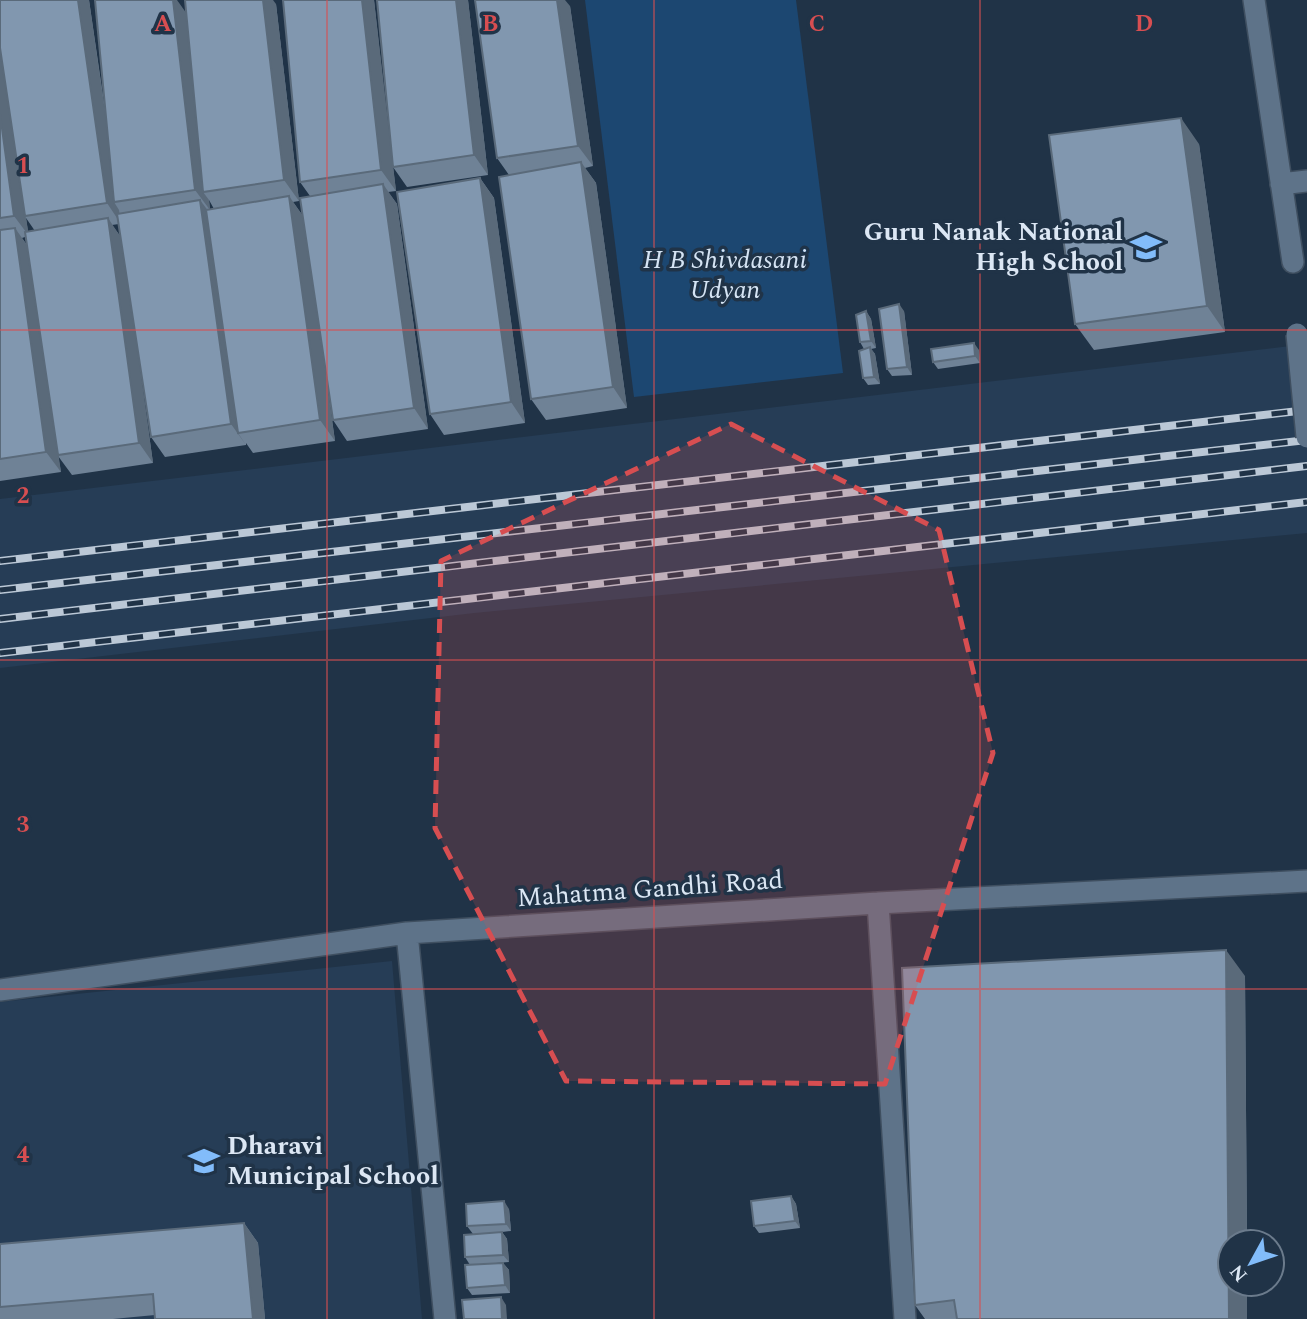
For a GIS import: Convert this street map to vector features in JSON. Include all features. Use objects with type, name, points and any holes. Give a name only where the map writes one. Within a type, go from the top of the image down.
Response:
[{"type":"street","points":[[1254,0],[1293,262]]},
{"type":"street","points":[[1281,184],[1307,181]]},
{"type":"street","points":[[1297,334],[1307,437]]},
{"type":"street","name":"Mahatma Gandhi Road","points":[[0,990],[407,933],[878,903],[1307,881]]},
{"type":"street","points":[[878,903],[905,1319]]},
{"type":"street","points":[[407,933],[445,1319]]},
{"type":"highlighted area","points":[[731,424],[939,530],[993,753],[885,1084],[566,1081],[435,828],[441,561]]},
{"type":"shaded area","points":[[1307,344],[1307,533],[474,613],[0,668],[0,499]]},
{"type":"shaded area","name":"Dharavi Municipal School","points":[[392,961],[422,1319],[0,1319],[0,1002]]},
{"type":"green space","name":"H B Shivdasani Udyan","points":[[585,0],[796,0],[843,373],[634,397]]},
{"type":"building","points":[[0,0],[78,0],[107,203],[25,216],[0,48]]},
{"type":"building","points":[[95,0],[173,0],[195,190],[114,202]]},
{"type":"building","points":[[185,0],[263,0],[284,180],[203,192]]},
{"type":"building","points":[[283,0],[362,0],[381,170],[300,182]]},
{"type":"building","points":[[377,0],[456,0],[474,155],[393,167]]},
{"type":"building","points":[[475,0],[557,0],[578,146],[497,158]]},
{"type":"building","points":[[0,114],[14,216],[0,218]]},
{"type":"building","name":"Guru Nanak National High School","points":[[1181,118],[1207,306],[1075,324],[1049,135]]},
{"type":"building","points":[[581,162],[613,387],[531,399],[499,177]]},
{"type":"building","points":[[480,178],[511,402],[430,414],[397,192]]},
{"type":"building","points":[[383,184],[414,408],[333,420],[300,198]]},
{"type":"building","points":[[289,196],[320,420],[238,433],[206,210]]},
{"type":"building","points":[[200,200],[231,424],[151,437],[117,214]]},
{"type":"building","points":[[108,218],[139,443],[58,455],[25,232]]},
{"type":"building","points":[[15,228],[46,452],[0,459],[0,230]]},
{"type":"building","points":[[899,304],[907,367],[887,369],[879,309]]},
{"type":"building","points":[[866,311],[871,341],[860,342],[856,315]]},
{"type":"building","points":[[974,343],[975,356],[933,362],[931,349]]},
{"type":"building","points":[[870,347],[874,377],[863,378],[859,351]]},
{"type":"building","points":[[1226,950],[1228,1228],[1216,1228],[1216,1298],[1229,1298],[1229,1319],[957,1319],[954,1300],[915,1305],[902,968]]},
{"type":"building","points":[[791,1196],[795,1221],[754,1226],[751,1201]]},
{"type":"building","points":[[504,1201],[506,1224],[467,1226],[466,1204]]},
{"type":"building","points":[[244,1223],[253,1319],[155,1319],[153,1294],[0,1307],[0,1244]]},
{"type":"building","points":[[502,1232],[503,1255],[465,1257],[464,1235]]},
{"type":"building","points":[[503,1263],[505,1285],[467,1288],[465,1265]]},
{"type":"building","points":[[501,1297],[502,1319],[464,1319],[462,1300]]},
{"type":"railway","points":[[0,561],[1307,410]]},
{"type":"railway","points":[[0,590],[1307,440]]},
{"type":"railway","points":[[0,619],[1307,466]]},
{"type":"railway","points":[[0,653],[1307,502]]},
{"type":"place","name":"Guru Nanak National High School","points":[[1146,247]]},
{"type":"place","name":"Dharavi Municipal School","points":[[204,1161]]}]
